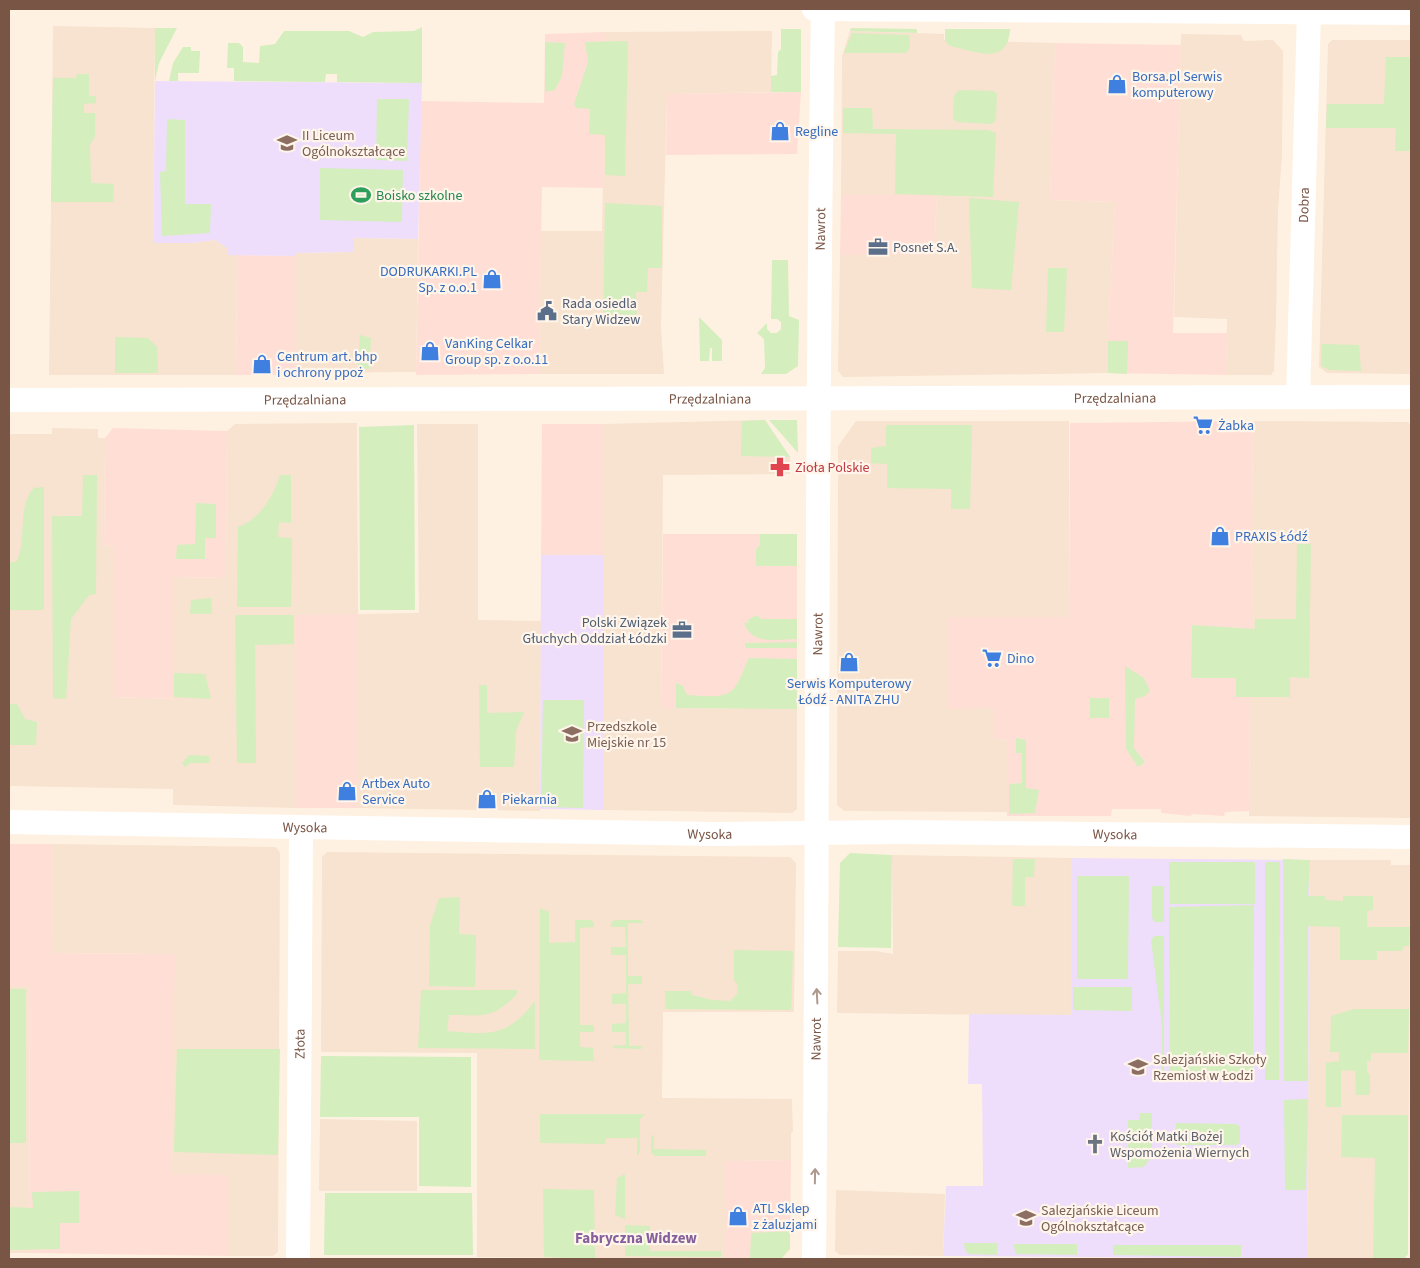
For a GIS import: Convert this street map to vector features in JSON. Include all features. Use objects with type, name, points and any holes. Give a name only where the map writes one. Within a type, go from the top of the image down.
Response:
[{"type":"street","points":[[814,9],[1411,13]]},
{"type":"street","name":"Nawrot","points":[[814,1259],[823,9]]},
{"type":"street","name":"Dobra","points":[[1298,397],[1309,12]]},
{"type":"street","name":"Przędzalniana","points":[[9,400],[1411,397]]},
{"type":"street","name":"Wysoka","points":[[9,822],[816,835],[901,832],[1411,837]]},
{"type":"street","name":"Złota","points":[[298,1259],[300,828]]},
{"type":"shaded area","points":[[53,26],[155,28],[153,243],[191,243],[215,240],[227,248],[227,255],[237,255],[236,375],[49,375]]},
{"type":"shaded area","points":[[772,31],[771,92],[667,94],[661,328],[664,374],[539,374],[541,231],[602,231],[606,32]]},
{"type":"shaded area","points":[[850,31],[944,34],[944,40],[1055,43],[1050,200],[1115,202],[1108,332],[1108,373],[843,377],[838,371],[840,255],[934,255],[937,196],[841,195],[842,56]]},
{"type":"shaded area","points":[[606,32],[603,188],[542,187],[539,374],[416,375],[421,101],[544,103],[545,34]]},
{"type":"shaded area","points":[[1181,34],[1241,35],[1244,41],[1273,40],[1283,51],[1282,155],[1278,210],[1276,319],[1274,371],[1271,375],[1226,375],[1227,319],[1174,317]]},
{"type":"shaded area","points":[[1332,40],[1411,40],[1411,374],[1327,373],[1319,367],[1328,44]]},
{"type":"shaded area","points":[[1055,43],[1181,45],[1173,333],[1227,333],[1226,375],[1108,373],[1108,332],[1115,202],[1050,200]]},
{"type":"shaded area","name":"II Liceum Ogólnokształcące","points":[[155,81],[422,83],[418,239],[354,238],[354,252],[295,253],[295,256],[227,255],[227,248],[215,240],[191,243],[153,243]]},
{"type":"shaded area","points":[[801,92],[797,154],[666,155],[667,94]]},
{"type":"shaded area","points":[[841,195],[937,195],[934,255],[840,255]]},
{"type":"shaded area","points":[[354,238],[418,239],[416,372],[294,373],[295,253],[353,252]]},
{"type":"shaded area","points":[[237,255],[295,256],[295,375],[236,375]]},
{"type":"shaded area","points":[[765,420],[790,457],[790,474],[663,475],[661,708],[797,709],[797,809],[792,813],[603,810],[603,424]]},
{"type":"shaded area","points":[[856,421],[1069,421],[1070,617],[947,617],[947,708],[994,708],[994,739],[1007,740],[1007,812],[844,811],[837,805],[838,446]]},
{"type":"shaded area","points":[[1253,421],[1408,422],[1411,426],[1410,818],[1249,816]]},
{"type":"shaded area","points":[[1253,421],[1249,811],[1225,812],[1224,816],[1192,814],[1191,816],[1161,813],[1161,809],[1112,809],[1111,816],[1007,816],[1007,740],[994,739],[994,708],[947,709],[947,617],[1070,617],[1070,423]]},
{"type":"shaded area","points":[[357,423],[358,614],[419,613],[417,424],[478,424],[478,620],[541,621],[540,811],[357,808],[357,648],[295,615],[295,808],[173,805],[173,789],[9,786],[9,434],[52,434],[52,428],[98,429],[98,438],[105,438],[104,545],[113,546],[113,697],[173,699],[174,577],[226,578],[227,431],[235,424]]},
{"type":"shaded area","points":[[542,424],[603,424],[604,555],[541,555]]},
{"type":"shaded area","points":[[113,428],[227,431],[226,578],[174,577],[174,699],[113,697],[113,546],[104,545],[105,438]]},
{"type":"shaded area","points":[[663,534],[797,534],[797,709],[661,708]]},
{"type":"shaded area","name":"Przedszkole Miejskie nr 15","points":[[541,555],[604,555],[603,810],[540,809]]},
{"type":"shaded area","points":[[357,614],[357,808],[295,808],[295,615]]},
{"type":"shaded area","points":[[9,844],[52,844],[51,953],[175,954],[171,1174],[228,1175],[228,1256],[30,1253],[29,986],[9,986]]},
{"type":"shaded area","points":[[52,844],[276,847],[280,853],[278,1252],[273,1256],[228,1256],[228,1175],[171,1175],[174,954],[51,953]]},
{"type":"shaded area","points":[[327,852],[790,857],[796,863],[794,1012],[663,1012],[662,1098],[792,1099],[793,1132],[791,1133],[791,1160],[725,1161],[725,1259],[477,1257],[477,1053],[321,1052],[322,857]]},
{"type":"shaded area","points":[[892,855],[1071,858],[1071,1016],[837,1013],[838,951],[876,951],[893,954]]},
{"type":"shaded area","name":"Salezjańskie Szkoły Rzemiosł w Łodzi","points":[[1071,858],[1310,860],[1307,1259],[943,1256],[946,1186],[983,1186],[982,1084],[968,1084],[969,1014],[1071,1015]]},
{"type":"shaded area","points":[[1310,860],[1391,860],[1391,865],[1410,865],[1408,1254],[1404,1259],[1307,1259]]},
{"type":"shaded area","points":[[9,986],[29,986],[30,1253],[9,1253]]},
{"type":"shaded area","points":[[320,1119],[417,1121],[417,1191],[319,1191]]},
{"type":"shaded area","points":[[791,1160],[790,1249],[781,1259],[725,1259],[725,1161]]},
{"type":"shaded area","points":[[836,1190],[945,1194],[943,1256],[840,1255],[835,1251]]},
{"type":"green space","points":[[422,27],[422,83],[337,82],[337,74],[326,74],[325,82],[234,81],[234,68],[227,68],[228,43],[239,43],[243,47],[243,62],[259,63],[260,46],[275,44],[284,31],[349,31],[363,37],[373,32],[414,31]]},
{"type":"green space","points":[[155,28],[177,28],[159,63],[155,81]]},
{"type":"green space","points":[[851,28],[917,29],[917,33],[850,31]]},
{"type":"green space","points":[[781,29],[801,29],[801,92],[771,92],[771,76],[777,75],[778,52],[781,49]]},
{"type":"green space","points":[[945,29],[1010,29],[1008,41],[1003,48],[989,54],[950,46],[945,41]]},
{"type":"green space","points":[[852,33],[909,35],[910,48],[906,53],[844,53]]},
{"type":"green space","points":[[628,41],[625,176],[605,175],[605,135],[589,134],[590,109],[576,108],[574,104],[588,62],[585,42]]},
{"type":"green space","points":[[545,42],[565,43],[562,76],[555,90],[545,92]]},
{"type":"green space","points":[[183,47],[191,47],[191,51],[200,51],[199,73],[178,73],[178,81],[169,81],[173,63]]},
{"type":"green space","points":[[1386,57],[1411,57],[1410,151],[1395,151],[1396,128],[1326,128],[1327,104],[1384,104]]},
{"type":"green space","points":[[77,74],[89,74],[89,96],[96,96],[96,103],[84,104],[84,113],[95,113],[95,136],[90,145],[91,183],[114,184],[113,202],[51,202],[53,78],[76,78]]},
{"type":"green space","points":[[959,90],[993,91],[997,94],[996,119],[992,124],[957,122],[953,118],[954,96]]},
{"type":"green space","name":"Boisko szkolne","points":[[377,99],[409,99],[407,161],[376,160]]},
{"type":"green space","points":[[843,108],[872,108],[873,129],[988,130],[996,133],[993,197],[895,194],[896,134],[843,133]]},
{"type":"green space","points":[[167,119],[185,120],[185,204],[211,204],[210,233],[162,236],[160,172],[166,171]]},
{"type":"green space","name":"Boisko szkolne","points":[[320,168],[403,170],[402,222],[320,220]]},
{"type":"green space","points":[[969,198],[1019,202],[1011,290],[972,288]]},
{"type":"green space","points":[[605,203],[662,206],[662,268],[648,268],[647,292],[636,292],[637,326],[603,326]]},
{"type":"green space","points":[[772,260],[788,260],[789,316],[799,320],[798,366],[786,374],[761,374],[765,368],[764,339],[757,333],[767,323],[767,329],[771,333],[777,333],[781,329],[781,322],[777,319],[771,319]]},
{"type":"green space","points":[[1048,268],[1067,268],[1064,332],[1046,332]]},
{"type":"green space","points":[[699,317],[722,340],[722,361],[712,361],[712,348],[710,348],[709,361],[700,361]]},
{"type":"green space","points":[[360,335],[371,338],[369,369],[358,369]]},
{"type":"green space","points":[[115,337],[148,338],[157,347],[158,373],[115,373]]},
{"type":"green space","points":[[1108,341],[1128,341],[1127,374],[1108,373]]},
{"type":"green space","points":[[1322,344],[1359,345],[1361,371],[1329,370],[1321,366]]},
{"type":"green space","points":[[765,420],[790,457],[741,456],[742,421]]},
{"type":"green space","points":[[769,420],[797,420],[798,453]]},
{"type":"green space","points":[[414,425],[415,610],[360,610],[359,427]]},
{"type":"green space","points":[[886,425],[972,425],[970,509],[951,509],[951,489],[887,488],[887,464],[871,463],[871,448],[886,446]]},
{"type":"green space","points":[[83,475],[97,475],[96,594],[89,595],[71,619],[66,699],[53,698],[52,516],[82,516]]},
{"type":"green space","points":[[280,475],[291,475],[291,523],[279,522],[278,537],[292,538],[291,607],[237,607],[238,527],[253,519],[265,506],[274,491]]},
{"type":"green space","points":[[44,487],[44,610],[9,610],[9,563],[17,561],[20,552],[24,513],[29,495],[34,488]]},
{"type":"green space","points":[[196,503],[216,504],[216,538],[205,538],[205,559],[176,559],[177,545],[195,544]]},
{"type":"green space","points":[[760,534],[797,534],[797,566],[756,566],[756,549],[760,545]]},
{"type":"green space","points":[[1297,544],[1311,544],[1309,678],[1290,677],[1290,697],[1236,697],[1236,678],[1191,678],[1192,625],[1255,629],[1255,619],[1296,619]]},
{"type":"green space","points":[[211,598],[212,614],[190,614],[191,600]]},
{"type":"green space","points":[[235,615],[294,615],[294,644],[255,645],[256,763],[237,763]]},
{"type":"green space","points":[[756,615],[762,619],[797,619],[797,639],[766,640],[753,635],[744,623],[748,623],[748,620]]},
{"type":"green space","points":[[797,642],[797,648],[745,648],[745,643]]},
{"type":"green space","points":[[749,658],[797,659],[797,709],[676,708],[676,683],[683,686],[687,695],[719,696],[725,694],[731,691],[737,684]]},
{"type":"green space","points":[[1125,666],[1144,678],[1150,691],[1145,696],[1135,699],[1134,748],[1145,762],[1138,767],[1126,749]]},
{"type":"green space","points":[[174,673],[205,674],[211,699],[174,697]]},
{"type":"green space","points":[[479,685],[487,685],[487,713],[524,712],[516,731],[514,767],[480,767]]},
{"type":"green space","points":[[1090,698],[1109,698],[1109,718],[1090,718]]},
{"type":"green space","points":[[543,700],[584,700],[583,808],[541,807]]},
{"type":"green space","points":[[9,704],[17,704],[25,719],[37,722],[36,745],[9,745]]},
{"type":"green space","points":[[1016,738],[1026,740],[1026,788],[1039,790],[1035,813],[1009,814],[1009,784],[1022,783],[1022,753],[1016,753]]},
{"type":"green space","points":[[189,755],[209,756],[210,763],[190,763],[185,767],[182,763]]},
{"type":"green space","points":[[850,853],[892,855],[891,948],[838,947],[840,863]]},
{"type":"green space","points":[[1013,859],[1035,859],[1034,877],[1025,877],[1025,906],[1012,906]]},
{"type":"green space","points":[[1283,859],[1310,860],[1308,896],[1325,896],[1325,900],[1343,901],[1343,896],[1373,896],[1373,910],[1367,911],[1367,927],[1410,927],[1409,946],[1404,946],[1402,951],[1377,951],[1377,960],[1340,960],[1340,927],[1308,926],[1308,1081],[1284,1081]]},
{"type":"green space","points":[[1169,862],[1255,862],[1255,904],[1170,904]]},
{"type":"green space","points":[[1265,862],[1280,862],[1279,1080],[1265,1080]]},
{"type":"green space","points":[[1077,876],[1129,876],[1128,979],[1077,979]]},
{"type":"green space","points":[[1152,886],[1164,886],[1164,922],[1154,922],[1152,917]]},
{"type":"green space","points":[[460,897],[459,934],[476,935],[475,987],[429,986],[430,925],[439,898]]},
{"type":"green space","points":[[1254,905],[1253,1079],[1170,1078],[1169,907]]},
{"type":"green space","points":[[540,908],[549,912],[549,943],[575,942],[575,920],[591,920],[594,923],[594,927],[580,928],[580,1025],[594,1025],[594,1032],[580,1032],[580,1047],[593,1048],[594,1061],[539,1060]]},
{"type":"green space","points":[[615,920],[641,920],[643,923],[628,923],[628,976],[642,976],[642,984],[628,984],[629,1046],[643,1046],[641,1049],[614,1048],[612,1046],[626,1045],[626,1032],[612,1032],[612,1024],[626,1023],[626,1004],[612,1004],[612,994],[626,993],[626,955],[611,955],[611,947],[626,947],[625,927],[611,927],[611,923]]},
{"type":"green space","points":[[1154,936],[1164,936],[1164,1080],[1162,1080],[1162,1025],[1151,940]]},
{"type":"green space","points":[[734,950],[793,951],[791,1010],[666,1009],[665,991],[691,991],[692,995],[712,1000],[730,1001],[737,994],[738,985],[734,980]]},
{"type":"green space","points":[[1073,987],[1132,987],[1132,1011],[1073,1010]]},
{"type":"green space","points":[[9,989],[26,989],[26,1143],[9,1143]]},
{"type":"green space","points":[[421,990],[517,990],[517,994],[501,1008],[493,1012],[479,1015],[449,1015],[447,1031],[486,1033],[497,1031],[516,1021],[535,1001],[535,1049],[418,1048]]},
{"type":"green space","points":[[1354,1009],[1409,1009],[1408,1053],[1371,1053],[1371,1061],[1367,1061],[1367,1073],[1370,1074],[1370,1095],[1356,1095],[1355,1071],[1341,1070],[1341,1107],[1326,1107],[1326,1063],[1339,1061],[1339,1052],[1330,1052],[1331,1016]]},
{"type":"green space","points":[[177,1049],[280,1049],[278,1155],[174,1152]]},
{"type":"green space","points":[[321,1056],[471,1057],[471,1187],[419,1186],[419,1117],[320,1117]]},
{"type":"green space","points":[[1308,1099],[1306,1190],[1285,1190],[1284,1100]]},
{"type":"green space","points":[[1140,1113],[1152,1113],[1152,1156],[1144,1167],[1128,1168],[1128,1120],[1139,1120]]},
{"type":"green space","points":[[540,1114],[645,1114],[640,1119],[640,1152],[637,1156],[637,1138],[606,1138],[605,1144],[540,1143]]},
{"type":"green space","points":[[1342,1115],[1408,1115],[1408,1254],[1404,1259],[1373,1259],[1375,1158],[1341,1157]]},
{"type":"green space","points":[[1176,1123],[1237,1124],[1240,1127],[1240,1142],[1237,1145],[1177,1145],[1175,1142]]},
{"type":"green space","points":[[654,1134],[654,1149],[706,1150],[706,1156],[655,1156],[651,1152],[651,1137]]},
{"type":"green space","points":[[625,1174],[625,1219],[615,1215],[617,1178]]},
{"type":"green space","points":[[543,1189],[594,1190],[595,1259],[544,1257]]},
{"type":"green space","points":[[79,1191],[79,1223],[60,1223],[60,1249],[9,1250],[10,1207],[33,1208],[32,1192]]},
{"type":"green space","points":[[325,1193],[472,1193],[473,1255],[324,1255]]},
{"type":"green space","points":[[625,1225],[650,1226],[650,1251],[721,1251],[721,1257],[625,1256]]},
{"type":"green space","points":[[790,1231],[790,1249],[781,1259],[750,1259],[751,1233]]},
{"type":"green space","points":[[964,1243],[998,1243],[997,1255],[968,1254]]},
{"type":"green space","points":[[1013,1244],[1077,1244],[1077,1255],[1016,1254]]},
{"type":"green space","points":[[1113,1245],[1241,1245],[1241,1257],[1113,1255]]},
{"type":"place","name":"Borsa.pl Serwis komputerowy","points":[[1117,84]]},
{"type":"place","name":"Regline","points":[[780,131]]},
{"type":"place","name":"II Liceum Ogólnokształcące","points":[[287,143]]},
{"type":"place","name":"Boisko szkolne","points":[[361,195]]},
{"type":"place","name":"Posnet S.A.","points":[[878,247]]},
{"type":"place","name":"DODRUKARKI.PL Sp. z o.o.1","points":[[492,279]]},
{"type":"place","name":"Rada osiedla Stary Widzew","points":[[547,311]]},
{"type":"place","name":"VanKing Celkar Group sp. z o.o.11","points":[[430,351]]},
{"type":"place","name":"Centrum art. bhp i ochrony ppoż","points":[[262,364]]},
{"type":"place","name":"Żabka","points":[[1203,425]]},
{"type":"place","name":"Zioła Polskie","points":[[780,467]]},
{"type":"place","name":"PRAXIS Łódź","points":[[1220,536]]},
{"type":"place","name":"Polski Związek Głuchych Oddział Łódzki","points":[[682,630]]},
{"type":"place","name":"Dino","points":[[992,658]]},
{"type":"place","name":"Serwis Komputerowy Łódź - ANITA ZHU","points":[[849,662]]},
{"type":"place","name":"Przedszkole Miejskie nr 15","points":[[572,734]]},
{"type":"place","name":"Artbex Auto Service","points":[[347,791]]},
{"type":"place","name":"Piekarnia","points":[[487,799]]},
{"type":"place","name":"Salezjańskie Szkoły Rzemiosł w Łodzi","points":[[1138,1067]]},
{"type":"place","name":"Kościół Matki Bożej Wspomożenia Wiernych","points":[[1095,1144]]},
{"type":"place","name":"ATL Sklep z żaluzjami","points":[[738,1216]]},
{"type":"place","name":"Salezjańskie Liceum Ogólnokształcące","points":[[1026,1218]]},
{"type":"district","name":"Fabryczna Widzew","points":[[636,1238]]}]
